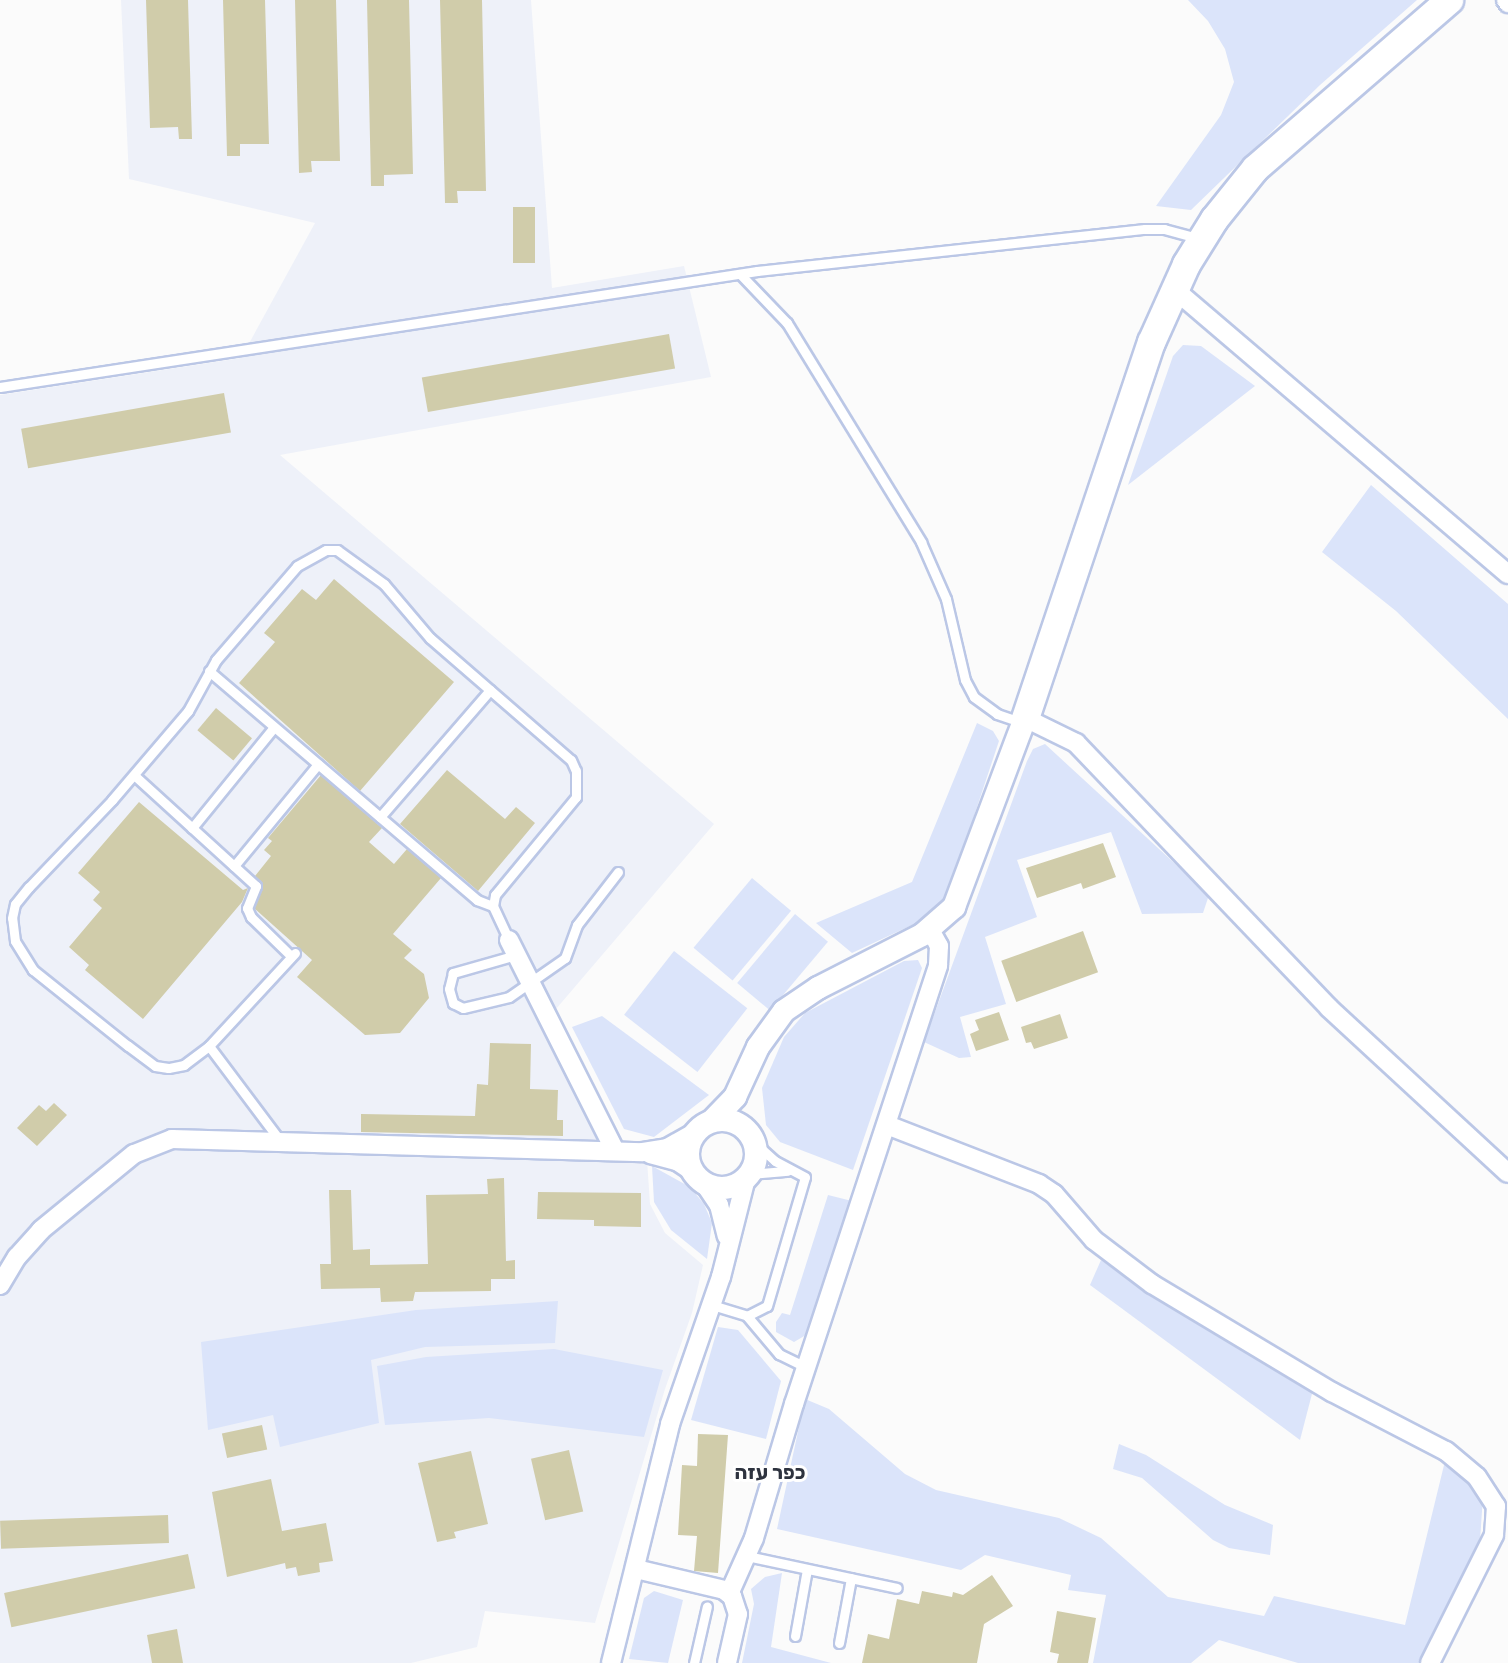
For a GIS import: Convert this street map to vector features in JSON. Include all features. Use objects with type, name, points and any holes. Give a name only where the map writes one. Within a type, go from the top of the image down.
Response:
[{"type":"main road","points":[[1024,720],[1151,342],[1173,289],[1202,239],[1238,188],[1269,155],[1449,0]]},
{"type":"street","points":[[1173,289],[1508,574]]},
{"type":"street","points":[[729,1247],[719,1205],[698,1177],[687,1152],[703,1127],[742,1085],[758,1047],[784,1011],[818,988],[930,930],[946,917],[962,893],[1024,720],[1076,743],[1329,1008],[1508,1173]]},
{"type":"street","points":[[729,1594],[747,1556],[806,1367],[938,965],[939,946],[930,930]]},
{"type":"street","points":[[512,947],[615,1151]]},
{"type":"street","points":[[611,1663],[670,1424],[712,1305],[748,1176],[756,1158],[753,1139],[745,1121],[742,1085]]},
{"type":"street","points":[[0,1286],[17,1257],[41,1230],[152,1145],[172,1139],[643,1152],[667,1148],[703,1127],[735,1122],[753,1139]]},
{"type":"street","points":[[886,1125],[1039,1184],[1054,1194],[1094,1240],[1152,1284],[1332,1392],[1446,1450],[1477,1477],[1496,1506],[1494,1535],[1430,1663]]},
{"type":"street","points":[[643,1152],[677,1161],[698,1177],[726,1188],[748,1176]]},
{"type":"street","points":[[636,1569],[729,1594],[737,1605],[738,1614],[728,1663]]},
{"type":"lane","points":[[0,387],[740,274],[1145,230],[1164,229],[1202,239]]},
{"type":"lane","points":[[740,274],[787,323],[921,542],[946,599],[965,680],[974,697],[997,714],[1024,720]]},
{"type":"lane","points":[[134,775],[256,886],[247,908],[251,917],[293,954],[209,1046],[184,1065],[155,1066],[33,970],[15,941],[15,904],[134,775],[188,711],[208,671],[297,566],[326,550],[337,550],[384,584],[430,638],[571,759],[577,785],[568,810],[495,895],[493,906],[512,947],[453,973],[448,989],[453,1003],[463,1008],[509,997],[531,985],[570,952],[578,925],[618,872]]},
{"type":"lane","points":[[208,671],[477,900],[493,906]]},
{"type":"lane","points":[[380,817],[490,690]]},
{"type":"lane","points":[[192,828],[274,727]]},
{"type":"lane","points":[[234,866],[318,764]]},
{"type":"lane","points":[[209,1046],[281,1142]]},
{"type":"lane","points":[[747,1316],[767,1306],[805,1177],[790,1171],[753,1139]]},
{"type":"lane","points":[[748,1176],[790,1171]]},
{"type":"lane","points":[[712,1305],[747,1316],[779,1354],[806,1367]]},
{"type":"lane","points":[[747,1556],[897,1588]]},
{"type":"lane","points":[[795,1636],[807,1569]]},
{"type":"lane","points":[[839,1643],[851,1578]]},
{"type":"lane","points":[[694,1663],[707,1606]]},
{"type":"shaded area","points":[[121,0],[531,0],[552,288],[684,266],[711,377],[280,455],[714,824],[556,1009],[625,1157],[647,1160],[650,1204],[665,1233],[703,1265],[692,1313],[665,1389],[595,1623],[485,1611],[477,1647],[411,1663],[0,1663],[0,395],[241,358],[315,223],[129,179]]},
{"type":"shaded area","points":[[1188,0],[1417,0],[1320,85],[1191,210],[1156,206],[1221,115],[1234,82],[1225,49],[1208,21]]},
{"type":"shaded area","points":[[1183,345],[1201,346],[1255,386],[1128,485],[1173,356]]},
{"type":"shaded area","points":[[1371,485],[1508,604],[1508,719],[1396,611],[1322,552]]},
{"type":"shaded area","points":[[977,723],[993,731],[999,741],[945,903],[927,918],[852,953],[816,923],[912,882]]},
{"type":"shaded area","points":[[1045,744],[1209,895],[1203,913],[1142,914],[1111,832],[1017,860],[1037,917],[985,937],[1006,1004],[960,1017],[971,1057],[959,1058],[924,1042],[1027,761],[1033,749]]},
{"type":"shaded area","points":[[752,878],[791,911],[733,980],[694,948]]},
{"type":"shaded area","points":[[795,914],[828,942],[770,1011],[737,983]]},
{"type":"shaded area","points":[[674,951],[747,1008],[697,1072],[624,1015]]},
{"type":"shaded area","points":[[918,960],[922,968],[853,1170],[780,1142],[766,1125],[762,1088],[784,1037],[805,1013],[904,961]]},
{"type":"shaded area","points":[[602,1016],[709,1095],[654,1137],[624,1129],[572,1027]]},
{"type":"shaded area","points":[[652,1166],[690,1187],[704,1204],[712,1223],[707,1259],[671,1230],[654,1202]]},
{"type":"shaded area","points":[[828,1195],[852,1201],[811,1332],[794,1342],[776,1332],[776,1322],[782,1313],[790,1315]]},
{"type":"shaded area","points":[[1101,1260],[1313,1390],[1300,1440],[1090,1285]]},
{"type":"shaded area","points":[[558,1301],[555,1343],[425,1347],[371,1360],[379,1423],[280,1447],[273,1415],[208,1430],[201,1342],[416,1310]]},
{"type":"shaded area","points":[[718,1327],[738,1330],[781,1381],[766,1439],[691,1420]]},
{"type":"shaded area","points":[[554,1349],[663,1370],[644,1437],[489,1418],[385,1425],[377,1366],[426,1357]]},
{"type":"shaded area","points":[[805,1399],[829,1409],[905,1474],[936,1490],[1059,1518],[1101,1538],[1168,1597],[1264,1616],[1274,1596],[1405,1625],[1445,1461],[1474,1479],[1483,1496],[1480,1541],[1421,1663],[1298,1663],[1219,1640],[1191,1663],[1093,1663],[1106,1595],[1068,1590],[1071,1575],[985,1555],[961,1570],[777,1529]]},
{"type":"shaded area","points":[[1119,1444],[1146,1455],[1225,1505],[1273,1525],[1270,1555],[1229,1548],[1213,1540],[1142,1478],[1113,1469]]},
{"type":"shaded area","points":[[782,1573],[771,1647],[831,1663],[742,1663],[754,1604],[751,1589],[765,1577]]},
{"type":"shaded area","points":[[654,1591],[683,1600],[668,1663],[629,1659],[644,1598]]},
{"type":"building","points":[[146,0],[188,0],[192,139],[179,139],[178,127],[150,128]]},
{"type":"building","points":[[223,0],[265,0],[269,144],[240,144],[240,156],[227,156]]},
{"type":"building","points":[[295,0],[336,0],[340,161],[311,161],[312,172],[299,173]]},
{"type":"building","points":[[367,0],[409,0],[413,174],[384,175],[384,186],[371,186]]},
{"type":"building","points":[[440,0],[482,0],[486,191],[457,191],[458,203],[445,203]]},
{"type":"building","points":[[513,207],[535,207],[535,263],[513,263]]},
{"type":"building","points":[[669,334],[675,368],[428,412],[422,378]]},
{"type":"building","points":[[224,393],[231,432],[28,468],[21,429]]},
{"type":"building","points":[[334,579],[454,682],[360,791],[239,683],[275,642],[264,633],[302,589],[316,600]]},
{"type":"building","points":[[216,708],[252,738],[233,760],[197,730]]},
{"type":"building","points":[[447,770],[505,819],[516,807],[535,823],[478,891],[400,824]]},
{"type":"building","points":[[321,775],[382,828],[369,842],[394,864],[407,849],[441,878],[393,934],[412,950],[404,958],[424,974],[429,998],[400,1033],[365,1035],[297,977],[312,960],[254,908],[263,885],[255,876],[271,856],[264,850],[272,841],[268,838]]},
{"type":"building","points":[[139,802],[243,890],[248,888],[242,902],[143,1019],[85,970],[89,965],[69,947],[102,908],[93,900],[100,892],[78,873]]},
{"type":"building","points":[[1103,843],[1116,877],[1083,889],[1081,883],[1037,898],[1026,868]]},
{"type":"building","points":[[1083,931],[1098,972],[1016,1002],[1001,961]]},
{"type":"building","points":[[999,1012],[1009,1040],[976,1051],[970,1034],[979,1030],[975,1020]]},
{"type":"building","points":[[1060,1014],[1068,1038],[1034,1049],[1031,1042],[1026,1043],[1021,1027]]},
{"type":"building","points":[[490,1043],[531,1044],[530,1089],[558,1090],[557,1120],[563,1120],[563,1136],[361,1132],[361,1114],[475,1116],[477,1084],[488,1085]]},
{"type":"building","points":[[54,1103],[67,1115],[37,1146],[17,1128],[39,1105],[46,1111]]},
{"type":"building","points":[[504,1178],[506,1261],[515,1260],[515,1279],[491,1279],[491,1291],[415,1292],[413,1301],[381,1302],[380,1288],[321,1289],[320,1264],[331,1264],[329,1190],[351,1190],[353,1250],[370,1249],[370,1265],[428,1264],[426,1195],[488,1194],[487,1179]]},
{"type":"building","points":[[538,1192],[641,1193],[641,1227],[594,1226],[594,1220],[537,1219]]},
{"type":"building","points":[[262,1425],[267,1449],[227,1458],[222,1434]]},
{"type":"building","points":[[698,1434],[728,1435],[718,1573],[694,1571],[697,1536],[678,1535],[682,1465],[697,1466]]},
{"type":"building","points":[[569,1450],[583,1511],[545,1520],[531,1459]]},
{"type":"building","points":[[471,1451],[488,1524],[454,1532],[456,1538],[437,1542],[418,1463]]},
{"type":"building","points":[[271,1479],[282,1531],[326,1523],[333,1561],[319,1563],[320,1572],[298,1576],[296,1567],[286,1569],[285,1563],[227,1577],[212,1492]]},
{"type":"building","points":[[168,1515],[169,1543],[1,1549],[0,1521]]},
{"type":"building","points":[[188,1554],[195,1588],[11,1627],[4,1593]]},
{"type":"building","points":[[992,1575],[1013,1606],[984,1624],[977,1663],[862,1663],[868,1634],[889,1639],[897,1599],[919,1604],[922,1591],[952,1597],[953,1592],[963,1595]]},
{"type":"building","points":[[1057,1611],[1096,1618],[1088,1663],[1057,1663],[1059,1654],[1050,1652]]},
{"type":"building","points":[[177,1629],[183,1663],[152,1663],[147,1635]]},
{"type":"district","name":"כפר עזה","points":[[770,1472]]}]
